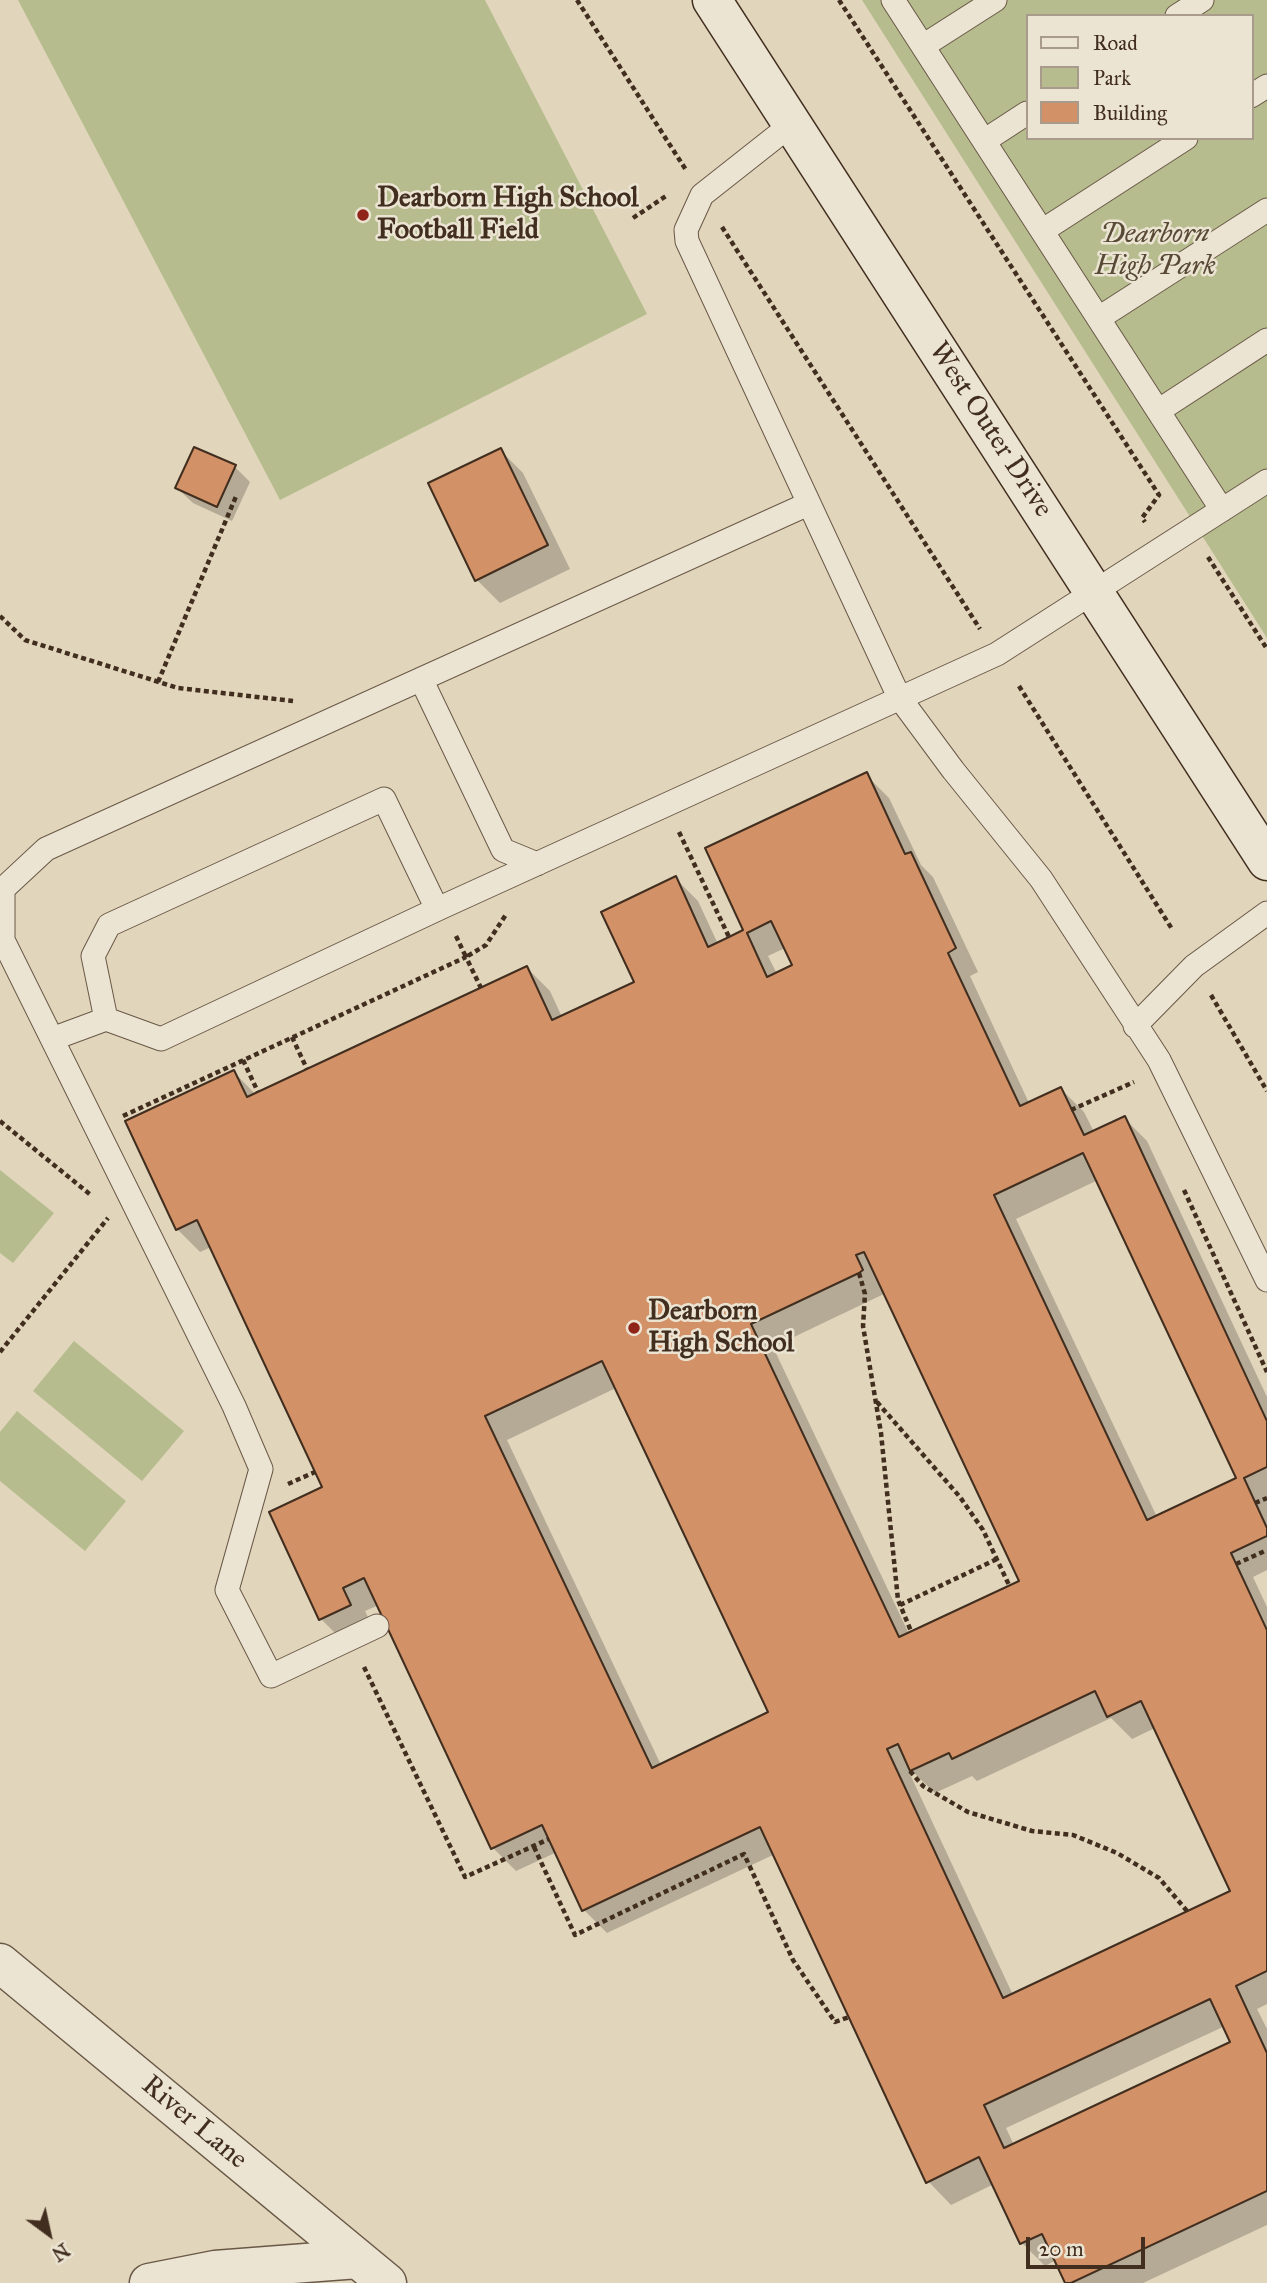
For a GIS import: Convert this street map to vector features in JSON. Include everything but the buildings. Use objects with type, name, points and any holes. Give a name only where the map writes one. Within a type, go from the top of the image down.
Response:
[{"type":"main road","name":"West Outer Drive","points":[[712,0],[1267,861]]},
{"type":"main road","name":"River Lane","points":[[0,1964],[387,2283]]},
{"type":"main road","points":[[149,2283],[215,2270],[358,2259]]},
{"type":"lane","points":[[893,0],[1222,510]]},
{"type":"lane","points":[[923,46],[995,0]]},
{"type":"lane","points":[[1180,14],[1202,0]]},
{"type":"lane","points":[[984,141],[1026,114]]},
{"type":"lane","points":[[792,124],[702,195],[686,230],[687,241],[899,697],[953,770],[1041,879],[1159,1060],[1267,1280]]},
{"type":"lane","points":[[1042,231],[1183,140]]},
{"type":"lane","points":[[1098,318],[1267,210]]},
{"type":"lane","points":[[1158,411],[1267,340]]},
{"type":"lane","points":[[52,1039],[106,1019],[161,1039],[437,909],[997,654],[1267,481]]},
{"type":"lane","points":[[377,1626],[271,1676],[227,1590],[261,1469],[234,1406],[3,940],[3,889],[46,849],[808,504]]},
{"type":"lane","points":[[421,679],[503,850],[537,864]]},
{"type":"lane","points":[[106,1019],[93,956],[109,925],[384,799],[437,909]]},
{"type":"lane","points":[[1135,1026],[1194,966],[1267,912]]},
{"type":"path","points":[[577,0],[691,178]]},
{"type":"path","points":[[839,0],[1159,495],[1142,518],[1162,549]]},
{"type":"path","points":[[717,219],[981,629]]},
{"type":"path","points":[[158,682],[237,495]]},
{"type":"path","points":[[1209,558],[1267,649]]},
{"type":"path","points":[[0,616],[25,640],[178,688],[358,708]]},
{"type":"path","points":[[1018,686],[1172,929]]},
{"type":"path","points":[[667,837],[692,826]]},
{"type":"path","points":[[679,832],[729,937]]},
{"type":"path","points":[[96,1128],[466,957],[486,945],[509,911],[492,898],[486,887]]},
{"type":"path","points":[[466,957],[481,988]]},
{"type":"path","points":[[1211,995],[1267,1091]]},
{"type":"path","points":[[292,1037],[307,1069]]},
{"type":"path","points":[[243,1060],[258,1092]]},
{"type":"path","points":[[1129,1071],[1140,1094]]},
{"type":"path","points":[[1071,1110],[1134,1082]]},
{"type":"path","points":[[0,1121],[112,1212]]},
{"type":"path","points":[[1181,1183],[1267,1372]]},
{"type":"path","points":[[0,1352],[128,1192]]},
{"type":"path","points":[[859,1273],[865,1294],[863,1326],[876,1401],[900,1605],[911,1631]]},
{"type":"path","points":[[876,1401],[960,1497],[983,1530],[1009,1585]]},
{"type":"path","points":[[1255,1503],[1267,1498]]},
{"type":"path","points":[[1236,1564],[1267,1550]]},
{"type":"path","points":[[900,1605],[997,1559]]},
{"type":"path","points":[[350,1638],[465,1877],[549,1839]]},
{"type":"path","points":[[910,1771],[923,1786],[968,1812],[1032,1831],[1073,1835],[1117,1853],[1159,1878],[1187,1911]]},
{"type":"path","points":[[534,1847],[575,1935],[744,1854],[793,1960],[835,2022],[849,2017]]},
{"type":"green space","name":"Dearborn High School Football Field","points":[[18,0],[485,0],[647,314],[280,500]]},
{"type":"green space","name":"Dearborn High Park","points":[[862,0],[1267,0],[1267,638]]},
{"type":"green space","points":[[0,1170],[54,1213],[13,1263],[0,1253]]},
{"type":"green space","points":[[74,1341],[184,1431],[142,1481],[33,1391]]},
{"type":"green space","points":[[17,1411],[126,1501],[85,1551],[0,1481],[0,1432]]},
{"type":"place","name":"Dearborn High School Football Field","points":[[363,215]]},
{"type":"place","name":"Dearborn High School","points":[[634,1328]]}]
